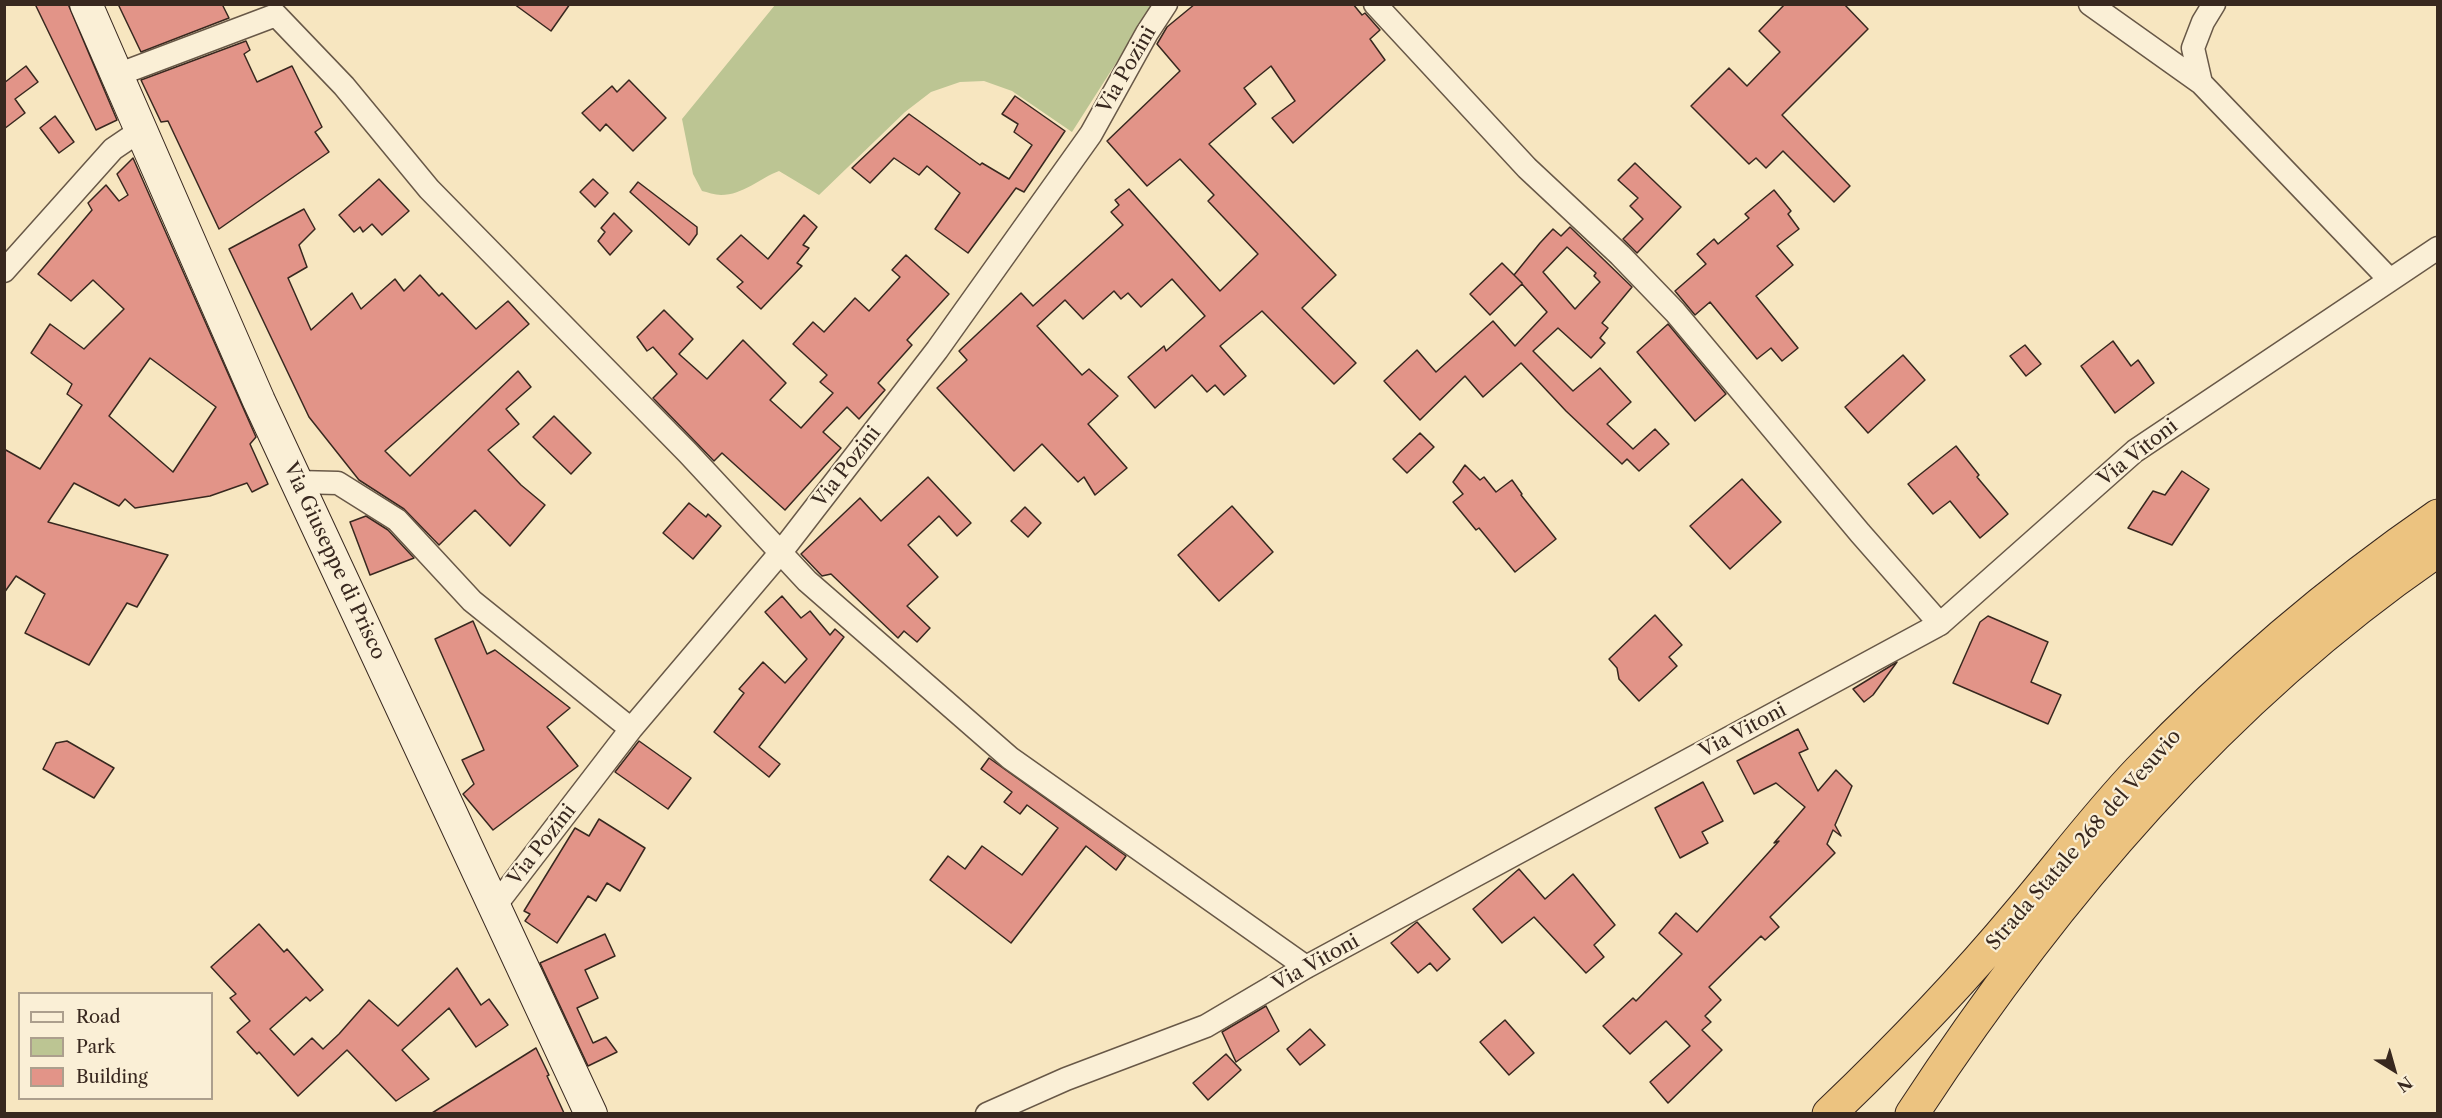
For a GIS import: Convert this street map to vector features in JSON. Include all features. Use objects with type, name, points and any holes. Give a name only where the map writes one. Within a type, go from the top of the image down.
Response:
[{"type":"highway","name":"Strada Statale 268 del Vesuvio","points":[[1839,1104],[1960,981],[2078,840],[2137,773],[2189,719],[2289,628],[2342,585],[2438,516]]},
{"type":"highway","name":"Strada Statale 268 del Vesuvio","points":[[1912,1113],[1957,1047],[2043,930],[2098,860],[2158,792],[2258,693],[2306,651],[2358,608],[2438,550]]},
{"type":"main road","name":"Via Giuseppe di Prisco","points":[[86,4],[297,482],[591,1113]]},
{"type":"street","name":"Via Pozini","points":[[495,906],[632,729],[781,552],[937,350],[1091,134],[1147,33],[1166,4]]},
{"type":"street","points":[[1375,4],[1527,168],[1620,255],[1675,312],[1860,533],[1940,624]]},
{"type":"street","points":[[2090,4],[2201,83],[2390,280]]},
{"type":"street","points":[[2201,83],[2193,48],[2203,22],[2214,4]]},
{"type":"street","points":[[117,75],[276,15],[344,86],[429,189],[537,296],[807,581],[1010,758],[1306,968]]},
{"type":"street","points":[[4,271],[112,149],[141,130]]},
{"type":"street","name":"Via Vitoni","points":[[987,1113],[1066,1079],[1206,1026],[1306,968],[1940,624],[2135,451],[2438,248]]},
{"type":"street","points":[[297,482],[338,483],[397,520],[472,601],[632,729]]},
{"type":"green space","points":[[775,5],[1153,5],[1072,132],[1012,91],[984,81],[960,82],[931,92],[905,112],[819,195],[779,171],[737,192],[719,195],[702,191],[693,174],[682,119]]},
{"type":"building","points":[[35,4],[68,4],[117,120],[96,130]]},
{"type":"building","points":[[118,4],[222,4],[229,18],[141,52]]},
{"type":"building","points":[[514,4],[570,4],[551,31]]},
{"type":"building","points":[[1195,4],[1353,4],[1362,15],[1365,13],[1380,30],[1370,39],[1385,60],[1293,143],[1272,118],[1295,101],[1271,66],[1244,88],[1256,104],[1209,144],[1336,275],[1302,308],[1356,363],[1334,384],[1262,311],[1220,346],[1246,376],[1224,395],[1215,385],[1207,392],[1192,375],[1155,408],[1128,377],[1164,346],[1166,351],[1205,316],[1172,279],[1141,307],[1128,293],[1121,299],[1114,291],[1083,319],[1065,300],[1037,326],[1082,375],[1089,369],[1118,396],[1088,424],[1127,468],[1095,495],[1084,477],[1078,482],[1042,444],[1014,471],[937,388],[967,360],[959,351],[1021,293],[1033,306],[1123,225],[1111,212],[1119,205],[1115,200],[1129,189],[1220,291],[1258,254],[1208,201],[1214,195],[1180,159],[1147,186],[1107,141],[1180,71],[1157,44],[1167,27]]},
{"type":"building","points":[[1785,4],[1844,4],[1868,29],[1782,115],[1850,186],[1834,202],[1783,151],[1766,168],[1756,158],[1749,164],[1691,106],[1729,68],[1747,86],[1780,52],[1759,31]]},
{"type":"building","points":[[246,41],[250,50],[244,54],[257,82],[292,66],[322,127],[315,132],[329,152],[219,229],[168,121],[161,122],[141,80]]},
{"type":"building","points":[[26,66],[38,82],[15,99],[25,113],[4,129],[4,83]]},
{"type":"building","points":[[629,80],[666,118],[633,151],[606,124],[600,131],[582,113],[612,86],[617,92]]},
{"type":"building","points":[[1015,96],[1065,131],[1024,192],[1016,188],[968,253],[935,229],[960,193],[927,166],[919,175],[894,158],[870,183],[852,168],[909,114],[980,165],[982,163],[1009,179],[1032,145],[1014,132],[1018,124],[1002,114]]},
{"type":"building","points":[[55,116],[74,142],[59,153],[40,128]]},
{"type":"building","points":[[133,158],[256,437],[250,444],[268,484],[252,492],[247,483],[210,496],[135,508],[125,499],[119,506],[74,483],[48,522],[168,555],[137,607],[127,603],[89,665],[25,633],[45,594],[16,576],[4,593],[4,449],[40,469],[82,405],[67,394],[72,384],[31,353],[50,324],[84,349],[124,309],[93,280],[71,301],[38,274],[92,210],[88,203],[106,185],[119,201],[128,195],[117,174]],"holes":[[[150,358],[216,407],[173,472],[109,416]]]},
{"type":"building","points":[[1635,163],[1681,207],[1637,253],[1623,239],[1643,219],[1630,206],[1638,198],[1618,180]]},
{"type":"building","points":[[379,179],[409,211],[382,235],[372,224],[363,232],[360,227],[354,232],[339,215]]},
{"type":"building","points":[[593,179],[608,193],[595,207],[580,192]]},
{"type":"building","points":[[638,182],[697,227],[697,234],[689,245],[630,192]]},
{"type":"building","points":[[1774,190],[1791,211],[1788,214],[1799,229],[1777,246],[1793,265],[1756,296],[1798,348],[1782,361],[1771,348],[1757,359],[1710,302],[1695,315],[1675,291],[1706,264],[1697,254],[1714,239],[1718,244],[1749,218],[1745,214]]},
{"type":"building","points":[[304,209],[315,229],[299,245],[307,267],[288,278],[311,330],[352,293],[361,309],[395,279],[404,291],[420,275],[439,296],[442,293],[476,329],[508,301],[529,324],[385,451],[410,476],[518,371],[531,387],[506,409],[519,424],[488,450],[521,485],[545,505],[510,546],[475,510],[439,545],[404,509],[359,480],[309,417],[229,249]]},
{"type":"building","points":[[614,213],[632,231],[610,255],[598,241],[605,232],[601,228]]},
{"type":"building","points":[[804,215],[817,227],[803,245],[809,248],[797,263],[802,266],[761,309],[737,287],[743,282],[717,259],[741,235],[768,259]]},
{"type":"building","points":[[1570,227],[1632,287],[1602,323],[1608,328],[1600,338],[1605,343],[1591,358],[1558,328],[1533,351],[1573,391],[1600,368],[1631,402],[1607,424],[1633,449],[1655,429],[1669,444],[1639,471],[1627,459],[1622,464],[1566,411],[1521,363],[1483,397],[1465,376],[1420,420],[1384,381],[1417,350],[1436,372],[1493,321],[1515,346],[1547,312],[1522,284],[1490,315],[1470,294],[1502,263],[1514,275],[1553,229],[1561,236]],"holes":[[[1567,247],[1596,273],[1594,276],[1600,282],[1575,309],[1543,272]]]},
{"type":"building","points":[[906,255],[949,294],[907,340],[912,345],[878,383],[885,390],[859,419],[847,407],[823,432],[841,448],[785,510],[722,453],[714,461],[653,398],[677,374],[653,347],[647,351],[637,337],[664,310],[693,339],[679,354],[707,379],[743,340],[786,383],[770,400],[801,428],[833,393],[820,382],[827,375],[793,344],[813,322],[824,332],[855,298],[869,311],[900,277],[892,270]]},
{"type":"building","points":[[1668,324],[1726,394],[1695,421],[1637,352]]},
{"type":"building","points":[[2113,341],[2131,366],[2138,360],[2154,383],[2115,413],[2081,366]]},
{"type":"building","points":[[2025,345],[2041,364],[2026,376],[2010,356]]},
{"type":"building","points":[[1903,355],[1925,380],[1868,433],[1845,407]]},
{"type":"building","points":[[554,416],[591,453],[571,474],[533,437]]},
{"type":"building","points":[[1420,433],[1434,447],[1407,473],[1393,459]]},
{"type":"building","points":[[1956,446],[1979,475],[1977,477],[2008,514],[1980,538],[1950,501],[1933,514],[1908,484]]},
{"type":"building","points":[[1465,465],[1480,480],[1484,477],[1496,492],[1512,480],[1556,539],[1515,572],[1479,528],[1476,530],[1453,502],[1463,494],[1453,482]]},
{"type":"building","points":[[2182,471],[2209,489],[2172,545],[2128,528],[2153,491],[2165,495]]},
{"type":"building","points":[[928,477],[971,523],[957,536],[939,516],[908,545],[938,577],[907,606],[930,628],[917,642],[904,631],[898,638],[831,574],[822,576],[801,554],[860,498],[881,521]]},
{"type":"building","points":[[1742,479],[1781,522],[1730,569],[1690,526]]},
{"type":"building","points":[[689,503],[706,517],[708,514],[721,526],[693,559],[663,533]]},
{"type":"building","points":[[1232,506],[1273,552],[1219,601],[1178,555]]},
{"type":"building","points":[[1025,507],[1041,523],[1028,537],[1011,521]]},
{"type":"building","points":[[366,516],[388,530],[414,558],[370,575],[350,522]]},
{"type":"building","points":[[782,596],[801,618],[810,611],[830,635],[835,629],[844,637],[759,747],[780,764],[769,777],[714,732],[744,693],[739,689],[763,662],[785,683],[807,659],[765,612]]},
{"type":"building","points":[[1655,615],[1682,645],[1669,657],[1677,666],[1639,701],[1619,679],[1617,668],[1609,659]]},
{"type":"building","points":[[1988,616],[2048,642],[2031,682],[2061,695],[2048,724],[1953,683],[1980,622]]},
{"type":"building","points":[[473,621],[487,654],[495,650],[570,708],[547,727],[578,766],[493,830],[463,794],[474,784],[462,760],[484,750],[435,639]]},
{"type":"building","points":[[1897,662],[1873,695],[1864,702],[1853,689]]},
{"type":"building","points":[[1798,729],[1808,749],[1799,753],[1818,791],[1836,770],[1852,786],[1835,825],[1841,836],[1833,830],[1827,844],[1835,853],[1770,917],[1779,927],[1765,940],[1761,936],[1709,987],[1721,1000],[1705,1016],[1711,1022],[1702,1030],[1722,1050],[1668,1103],[1650,1082],[1690,1046],[1666,1021],[1630,1054],[1603,1026],[1633,998],[1636,1001],[1682,954],[1659,933],[1676,913],[1697,932],[1779,841],[1774,843],[1805,807],[1776,783],[1754,794],[1737,761]]},
{"type":"building","points":[[67,741],[114,768],[94,798],[43,769],[56,743]]},
{"type":"building","points":[[639,741],[691,778],[668,809],[615,772]]},
{"type":"building","points":[[989,758],[1126,856],[1116,870],[1086,846],[1011,943],[930,880],[948,856],[965,869],[982,846],[1022,875],[1058,828],[1027,805],[1020,814],[1004,802],[1012,792],[981,769]]},
{"type":"building","points":[[1703,782],[1723,821],[1702,832],[1708,843],[1680,858],[1655,808]]},
{"type":"building","points":[[599,819],[645,848],[620,891],[607,883],[596,901],[588,896],[557,943],[525,921],[530,914],[524,911],[575,828],[589,836]]},
{"type":"building","points":[[1519,869],[1545,899],[1573,874],[1615,925],[1594,945],[1604,957],[1586,973],[1534,917],[1502,943],[1473,909]]},
{"type":"building","points":[[1417,922],[1450,959],[1437,971],[1430,963],[1418,973],[1391,943]]},
{"type":"building","points":[[259,924],[284,952],[287,949],[323,990],[310,1001],[306,997],[270,1029],[294,1055],[312,1038],[323,1049],[369,1000],[398,1026],[457,968],[481,1005],[489,999],[508,1025],[476,1047],[449,1008],[402,1050],[429,1079],[396,1101],[347,1050],[298,1096],[259,1052],[257,1054],[237,1032],[250,1021],[230,998],[236,994],[211,967]]},
{"type":"building","points":[[605,934],[615,956],[585,970],[598,998],[577,1008],[593,1043],[606,1037],[617,1052],[588,1066],[540,963]]},
{"type":"building","points":[[1266,1006],[1279,1031],[1236,1062],[1222,1032]]},
{"type":"building","points":[[1505,1020],[1534,1053],[1509,1075],[1480,1042]]},
{"type":"building","points":[[1310,1029],[1325,1045],[1300,1065],[1287,1049]]},
{"type":"building","points":[[536,1048],[564,1113],[432,1113]]},
{"type":"building","points":[[1226,1054],[1241,1070],[1208,1100],[1193,1083]]}]
